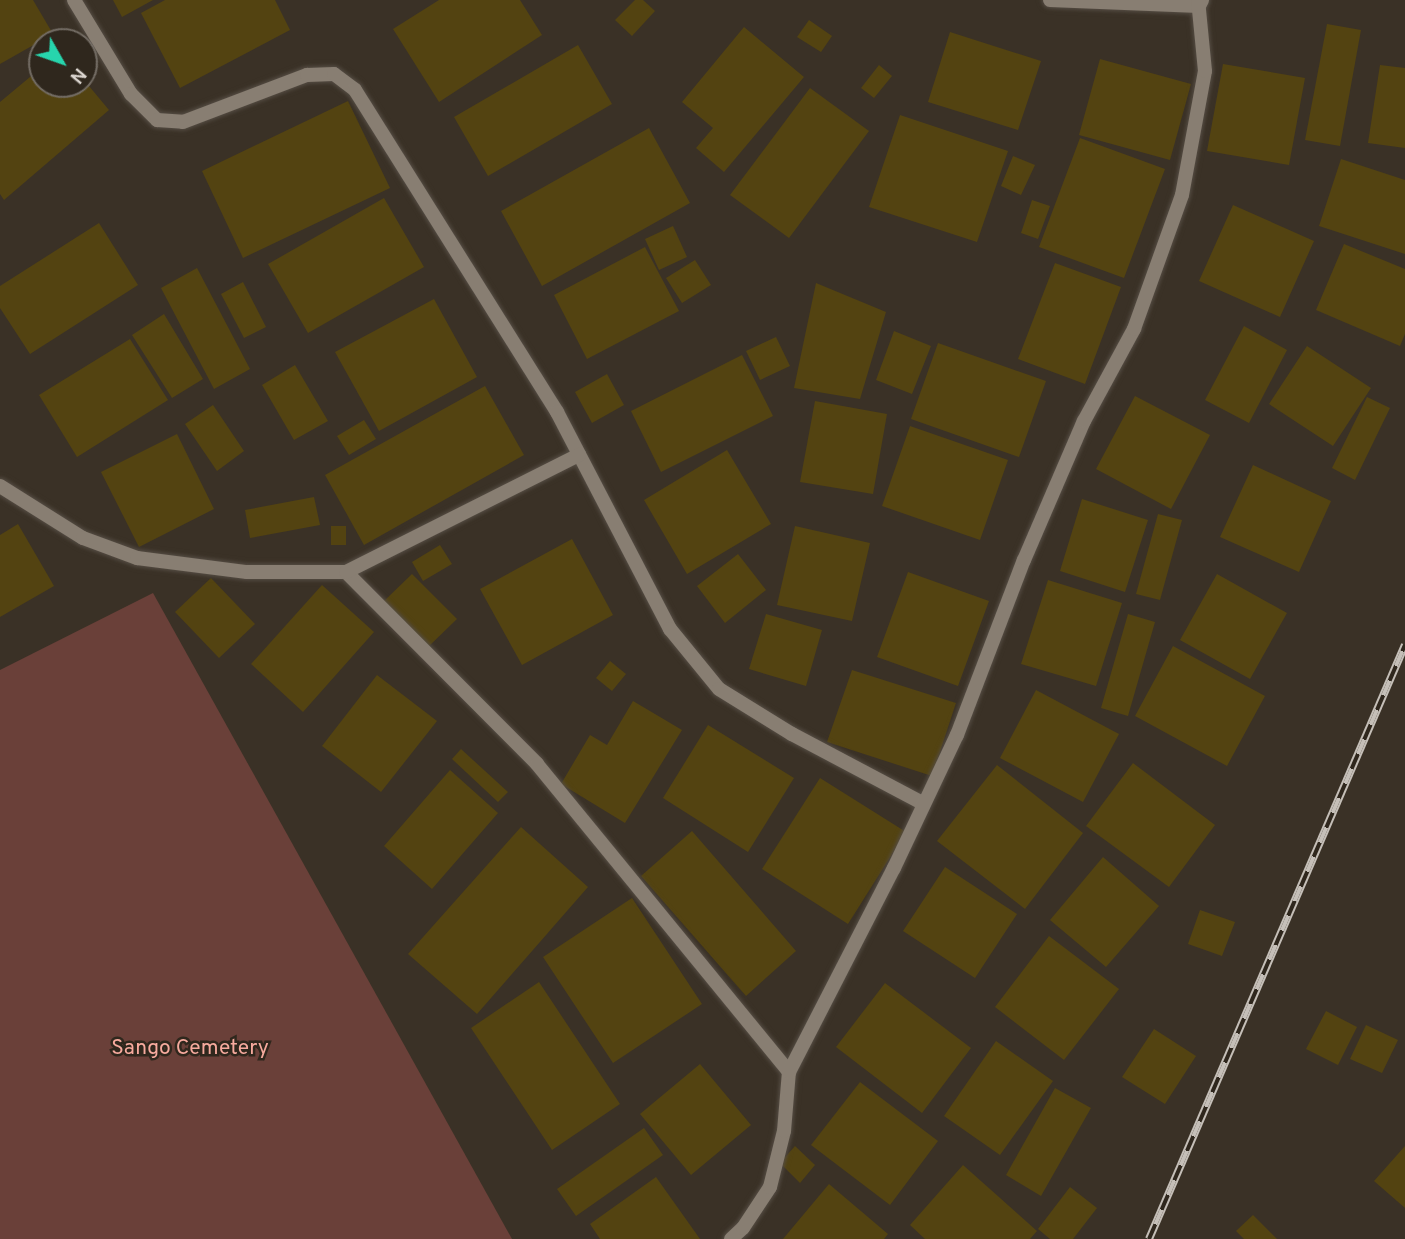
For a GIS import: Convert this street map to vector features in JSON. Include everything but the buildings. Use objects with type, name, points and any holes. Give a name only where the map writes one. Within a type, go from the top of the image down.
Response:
[{"type":"street","points":[[74,0],[131,94],[157,120],[183,122],[307,75],[334,74],[355,90],[557,412],[670,629],[719,689],[792,734],[924,804]]},
{"type":"street","points":[[731,1239],[743,1228],[770,1187],[784,1131],[789,1072],[957,735],[1024,560],[1084,421],[1134,329],[1182,195],[1205,71],[1200,2],[1050,0]]},
{"type":"street","points":[[0,486],[83,538],[137,558],[247,572],[346,572],[579,455]]},
{"type":"street","points":[[346,572],[537,764],[789,1072]]},
{"type":"green space","name":"Sango Cemetery","points":[[153,593],[512,1239],[0,1239],[0,670]]},
{"type":"railway","points":[[1149,1239],[1405,645]]}]
